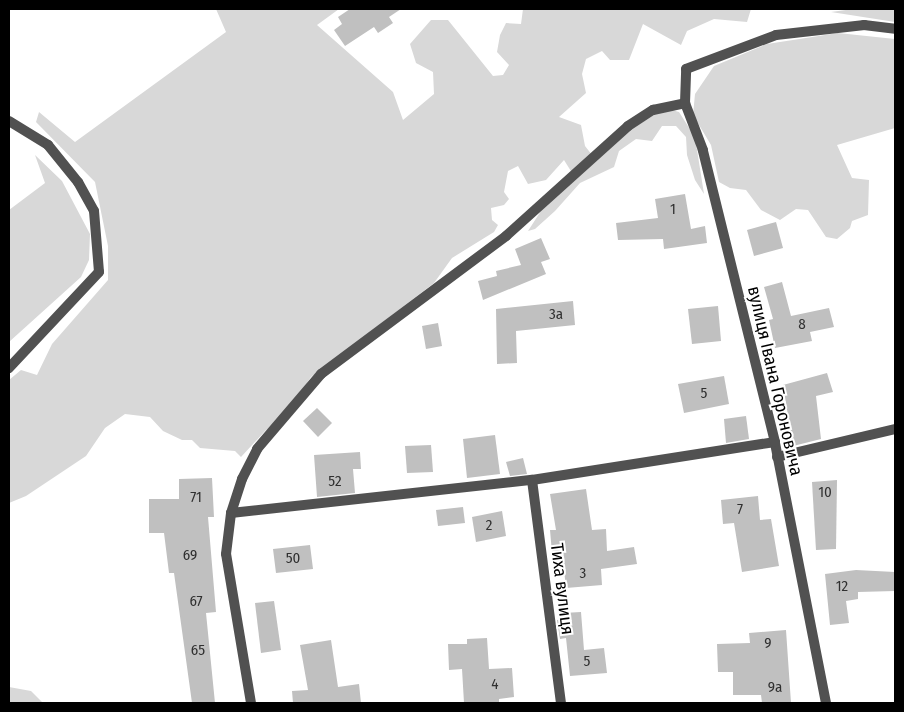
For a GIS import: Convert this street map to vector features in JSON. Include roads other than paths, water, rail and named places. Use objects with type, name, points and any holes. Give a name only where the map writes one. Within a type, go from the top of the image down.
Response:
[{"type":"street","name":"вулиця Івана Гороновича","points":[[826,703],[775,442],[703,150],[685,103],[686,69],[776,35],[864,25],[895,29]]},
{"type":"street","points":[[251,703],[226,554],[231,514],[242,479],[257,449],[321,374],[506,236],[628,126],[653,110],[685,103]]},
{"type":"street","points":[[9,121],[48,145],[78,182],[94,211],[99,272],[9,368]]},
{"type":"street","points":[[778,457],[895,429]]},
{"type":"street","points":[[231,514],[532,480],[775,442]]},
{"type":"street","name":"Тиха вулиця","points":[[532,480],[561,703]]}]
